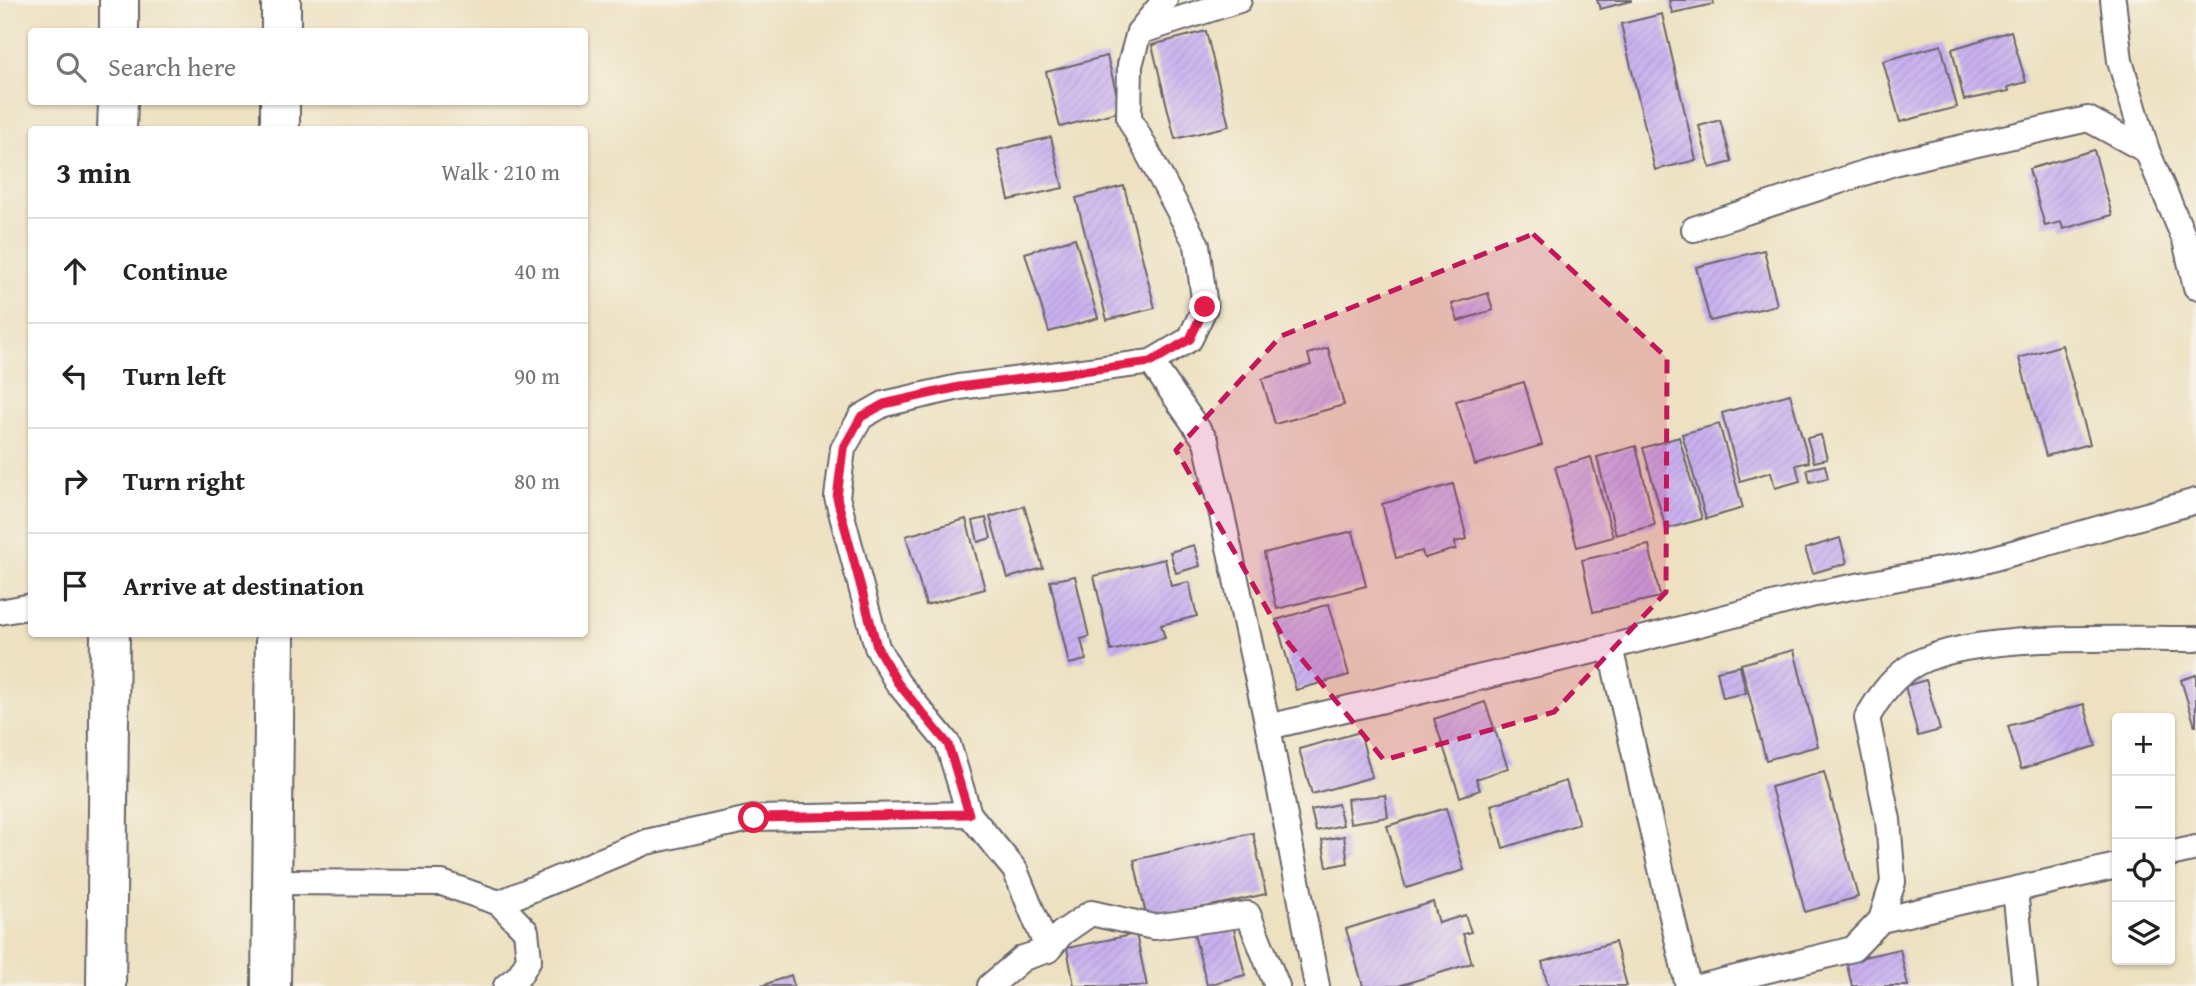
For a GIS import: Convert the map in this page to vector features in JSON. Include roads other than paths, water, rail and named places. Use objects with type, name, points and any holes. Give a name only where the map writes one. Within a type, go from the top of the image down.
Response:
[{"type":"highway","points":[[119,0],[119,28]]},
{"type":"highway","points":[[281,0],[281,28]]},
{"type":"highway","points":[[117,126],[118,105]]},
{"type":"highway","points":[[280,105],[280,126]]},
{"type":"highway","points":[[106,986],[110,637]]},
{"type":"highway","points":[[271,986],[275,637]]},
{"type":"street","points":[[1048,950],[1015,870],[969,814],[948,744],[897,682],[877,647],[837,498],[843,449],[861,417],[884,404],[959,387],[1151,362],[1190,339],[1205,307],[1198,245],[1129,118],[1130,65],[1139,32],[1165,0]]},
{"type":"street","points":[[1139,32],[1239,0]]},
{"type":"street","points":[[2113,0],[2120,61],[2147,151],[2185,240],[2196,287]]},
{"type":"street","points":[[1694,229],[1897,162],[2088,119],[2147,151]]},
{"type":"street","points":[[1151,362],[1206,441],[1268,727],[1317,986]]},
{"type":"street","points":[[1268,727],[1815,594],[1977,563],[2196,501]]},
{"type":"street","points":[[0,612],[28,607]]},
{"type":"street","points":[[1703,986],[1853,949],[1881,920],[1893,882],[1888,820],[1867,718],[1882,691],[1908,668],[1947,651],[2029,640],[2196,639]]},
{"type":"street","points":[[1610,646],[1688,986]]},
{"type":"street","points":[[499,902],[646,842],[754,818],[969,814]]},
{"type":"street","points":[[2175,853],[2196,848]]},
{"type":"street","points":[[1881,920],[2112,867]]},
{"type":"street","points":[[272,882],[442,883],[499,902],[526,931],[529,959],[519,976],[506,986]]},
{"type":"street","points":[[2015,890],[2025,986]]},
{"type":"street","points":[[990,986],[1023,958],[1048,950],[1062,933],[1091,914],[1154,928],[1248,914],[1277,986]]}]
